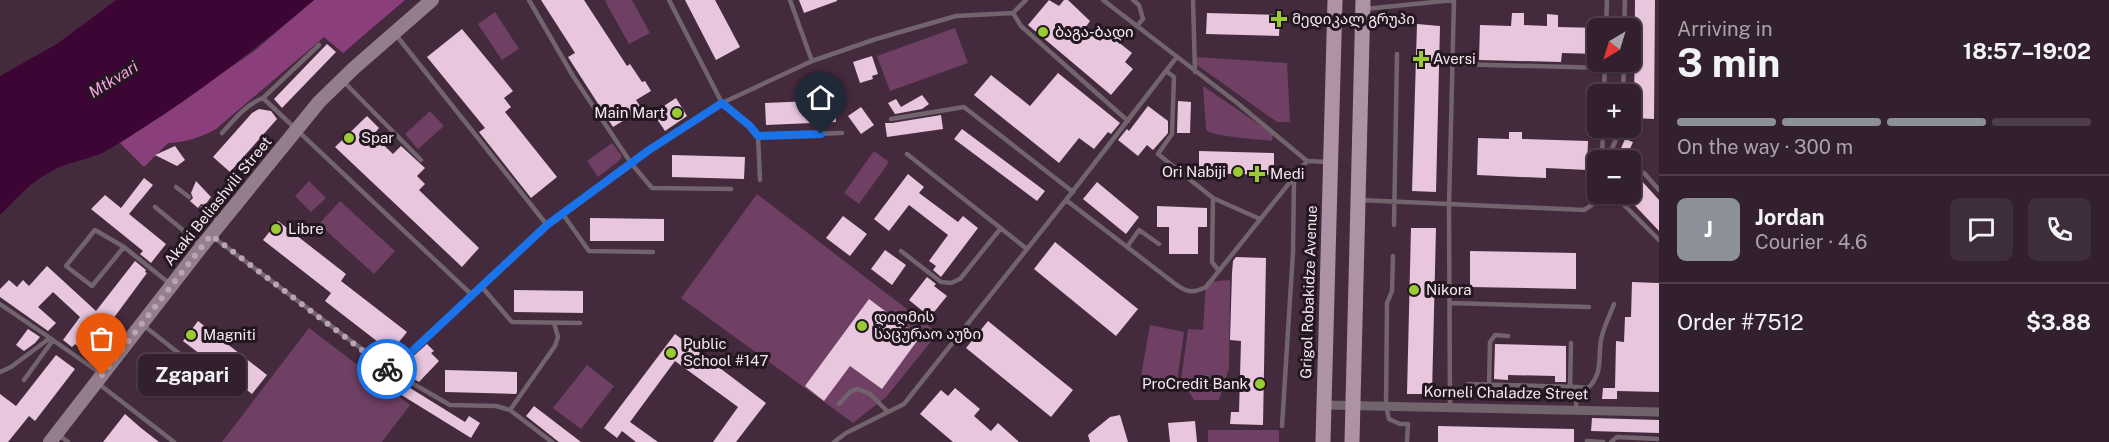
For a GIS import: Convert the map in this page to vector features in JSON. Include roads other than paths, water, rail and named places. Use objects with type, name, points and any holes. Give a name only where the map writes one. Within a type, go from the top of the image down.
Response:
[{"type":"main road","name":"Akaki Beliashvili Street","points":[[58,439],[99,378],[141,323],[296,130],[342,80],[432,0]]},
{"type":"main road","name":"Grigol Robakidze Avenue","points":[[1323,442],[1335,0]]},
{"type":"main road","points":[[1352,442],[1362,4]]},
{"type":"street","name":"Korneli Chaladze Street","points":[[1324,405],[1659,411]]},
{"type":"lane","points":[[529,0],[573,76],[631,163],[652,188],[731,189]]},
{"type":"lane","points":[[669,0],[722,103],[750,126],[758,136],[760,180]]},
{"type":"lane","points":[[790,0],[812,61]]},
{"type":"lane","points":[[391,371],[547,225],[631,163],[722,103],[812,61],[876,39],[956,16],[1013,12],[1026,0]]},
{"type":"lane","points":[[1103,0],[1236,102],[1307,161],[1331,162]]},
{"type":"lane","points":[[1133,0],[1139,5],[1143,19],[1137,27]]},
{"type":"lane","points":[[1193,0],[1195,72]]},
{"type":"lane","points":[[1398,0],[1398,6]]},
{"type":"lane","points":[[1362,4],[1398,6],[1454,0],[1449,206],[1450,408]]},
{"type":"lane","points":[[1606,18],[1607,0]]},
{"type":"lane","points":[[1624,18],[1625,0]]},
{"type":"lane","points":[[1013,12],[1021,26],[1128,121]]},
{"type":"lane","points":[[394,33],[547,225]]},
{"type":"lane","points":[[222,133],[239,114],[253,102],[263,99],[319,45]]},
{"type":"lane","points":[[1394,225],[1397,54]]},
{"type":"lane","points":[[834,442],[846,433],[904,405],[1176,58]]},
{"type":"lane","points":[[1453,64],[1587,68]]},
{"type":"lane","points":[[1166,71],[1173,77],[1172,134],[1158,154],[1213,198],[1260,219]]},
{"type":"lane","points":[[342,80],[421,160]]},
{"type":"lane","points":[[263,99],[472,296]]},
{"type":"lane","points":[[891,118],[964,107],[1073,192]]},
{"type":"lane","points":[[758,136],[842,133]]},
{"type":"lane","points":[[907,154],[1028,249]]},
{"type":"lane","points":[[1066,200],[1186,291],[1196,292],[1206,286],[1219,271],[1307,161]]},
{"type":"lane","points":[[1641,172],[1659,190]]},
{"type":"lane","points":[[1282,426],[1293,252],[1294,176]]},
{"type":"lane","points":[[176,187],[189,197]]},
{"type":"lane","points":[[1213,198],[1212,262],[1219,271]]},
{"type":"lane","points":[[1357,200],[1449,206],[1584,210],[1591,204]]},
{"type":"lane","points":[[1623,204],[1659,240]]},
{"type":"lane","points":[[155,207],[391,371],[450,405],[496,406],[510,410],[552,442]]},
{"type":"lane","points":[[202,208],[221,223]]},
{"type":"lane","points":[[562,213],[589,252],[653,252]]},
{"type":"lane","points":[[901,250],[941,282],[951,283],[960,279],[1001,228]]},
{"type":"lane","points":[[124,247],[92,286],[66,266],[95,230],[124,247],[171,285]]},
{"type":"lane","points":[[1127,247],[1140,230],[1159,244]]},
{"type":"lane","points":[[1393,256],[1392,291],[1387,303],[1386,406],[1389,419],[1400,424],[1408,424],[1407,442]]},
{"type":"lane","points":[[481,286],[512,322],[580,323]]},
{"type":"lane","points":[[1450,303],[1589,307]]},
{"type":"lane","points":[[0,304],[52,339],[174,442]]},
{"type":"lane","points":[[1468,384],[1588,388],[1599,374],[1601,338],[1614,304]]},
{"type":"lane","points":[[141,323],[233,396]]},
{"type":"lane","points":[[510,410],[555,346],[558,337],[555,323]]},
{"type":"lane","points":[[1489,385],[1490,342],[1495,335],[1508,336]]},
{"type":"lane","points":[[0,372],[52,339]]},
{"type":"lane","points":[[24,380],[52,339]]},
{"type":"lane","points":[[1570,387],[1571,344]]},
{"type":"lane","points":[[1576,409],[1577,387]]},
{"type":"lane","points":[[839,404],[851,392],[858,389],[870,394],[888,412]]},
{"type":"lane","points":[[1611,442],[1617,437],[1659,439]]},
{"type":"lane","points":[[1587,441],[1604,442]]},
{"type":"water","name":"Mtkvari","points":[[116,0],[314,0],[190,97],[105,151],[50,172],[27,188],[0,215],[0,76],[57,44]]},
{"type":"place","name":"მედიკალ გრუპი","points":[[1279,19]]},
{"type":"place","name":"ბაგა-ბადი","points":[[1043,32]]},
{"type":"place","name":"Aversi","points":[[1421,59]]},
{"type":"place","name":"Main Mart","points":[[677,113]]},
{"type":"place","name":"Spar","points":[[349,138]]},
{"type":"place","name":"Ori Nabiji","points":[[1238,172]]},
{"type":"place","name":"Medi","points":[[1257,174]]},
{"type":"place","name":"Libre","points":[[276,229]]},
{"type":"place","name":"Nikora","points":[[1414,290]]},
{"type":"place","name":"დიღმის საცურაო აუზი","points":[[862,326]]},
{"type":"place","name":"Magniti","points":[[191,335]]},
{"type":"place","name":"Public School #147","points":[[671,353]]},
{"type":"place","name":"Zgapari","points":[[102,375]]},
{"type":"place","name":"ProCredit Bank","points":[[1260,384]]}]
